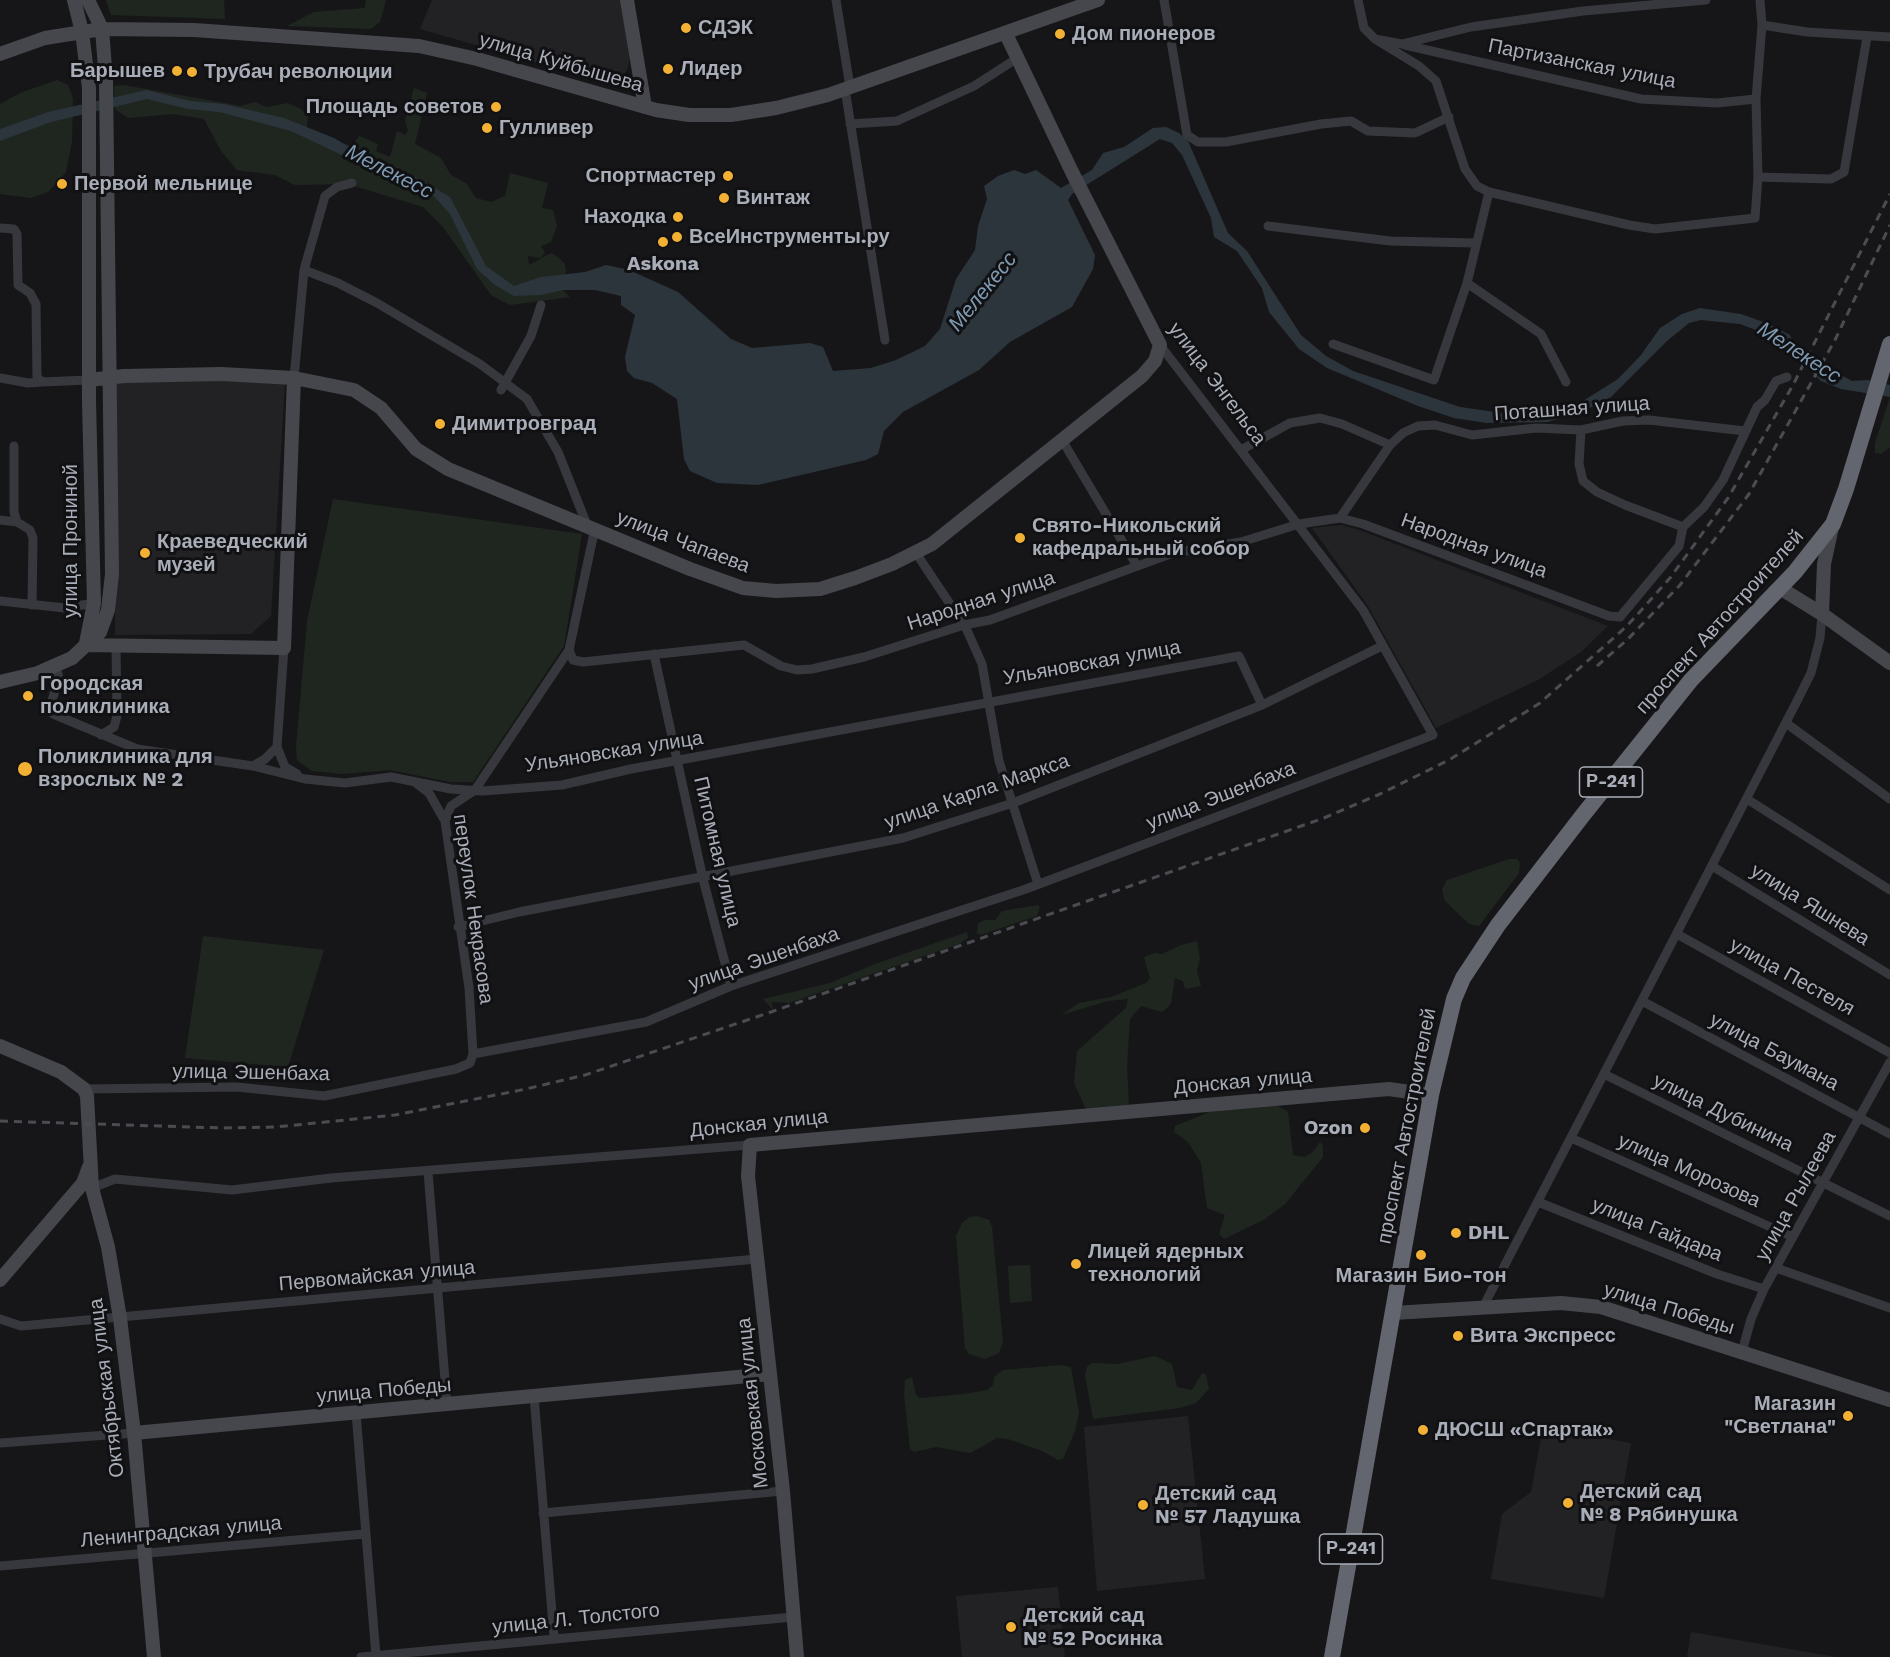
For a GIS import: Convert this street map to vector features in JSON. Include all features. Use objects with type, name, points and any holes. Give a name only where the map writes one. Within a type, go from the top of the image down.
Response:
[{"type":"highway","name":"проспект Автостроителей","points":[[1332,1657],[1431,1095],[1454,999],[1463,978],[1498,925],[1691,680],[1815,550],[1833,524],[1888,349]]},
{"type":"street","name":"улица Прониной","points":[[74,0],[82,32],[89,88],[90,127],[89,380],[94,603],[91,630],[85,645]]},
{"type":"street","points":[[88,0],[102,29]]},
{"type":"street","points":[[627,0],[645,107]]},
{"type":"street","points":[[837,0],[850,124],[885,340]]},
{"type":"street","name":"улица Куйбышева","points":[[0,54],[45,38],[102,29],[194,30],[428,47],[645,107],[689,115],[731,115],[776,108],[847,88],[1098,0]]},
{"type":"street","points":[[1164,0],[1187,135],[1198,142],[1226,142],[1321,124],[1352,121],[1368,131],[1415,133],[1449,117]]},
{"type":"street","points":[[1358,0],[1364,28],[1375,39],[1419,66],[1436,81],[1465,169],[1477,186],[1489,192],[1629,225],[1656,229],[1755,218],[1758,177],[1756,99],[1762,25],[1760,1],[1748,0]]},
{"type":"street","points":[[1402,44],[1471,27],[1572,12],[1706,0]]},
{"type":"street","points":[[1762,25],[1867,37],[1890,37]]},
{"type":"street","name":"улица Прониной","points":[[85,645],[100,632],[108,610],[112,574],[106,88],[102,29]]},
{"type":"street","name":"улица Энгельса","points":[[1006,34],[1071,172],[1160,345],[1363,610],[1433,735]]},
{"type":"street","points":[[1758,177],[1831,179],[1844,172],[1867,37]]},
{"type":"street","name":"Партизанская улица","points":[[1375,39],[1641,99],[1717,103],[1756,99]]},
{"type":"street","points":[[850,124],[897,121],[974,86],[1016,58]]},
{"type":"street","points":[[304,779],[285,767],[277,747],[284,648],[294,378],[304,270],[325,196],[337,187],[352,183]]},
{"type":"street","points":[[1333,344],[1434,380],[1467,283],[1489,192]]},
{"type":"street","points":[[1268,226],[1390,241],[1475,243]]},
{"type":"street","points":[[0,228],[14,229],[17,234],[18,285],[30,293],[36,304],[35,371],[42,382]]},
{"type":"street","points":[[304,270],[338,283],[377,303],[480,364],[503,386],[527,399],[558,452],[591,527],[569,650],[475,790],[451,806],[445,820]]},
{"type":"street","points":[[1467,283],[1541,333],[1566,382]]},
{"type":"street","points":[[503,386],[531,336],[541,304]]},
{"type":"street","name":"улица Чапаева","points":[[89,380],[185,373],[294,378],[354,390],[381,408],[416,449],[448,469],[690,569],[743,588],[776,591],[820,589],[855,578],[932,544],[1142,376],[1155,361],[1160,345]]},
{"type":"street","points":[[1581,430],[1578,453],[1583,481],[1597,492],[1625,505],[1683,527],[1704,507],[1723,480],[1757,407],[1765,400],[1776,381],[1787,377]]},
{"type":"street","points":[[0,378],[28,383],[89,380]]},
{"type":"street","points":[[1241,450],[1290,423],[1320,418],[1342,424],[1390,446],[1340,518]]},
{"type":"street","name":"Поташная улица","points":[[1390,446],[1410,430],[1435,424],[1472,435],[1536,428],[1581,430],[1623,421],[1649,420],[1745,431]]},
{"type":"street","points":[[1062,440],[1137,566]]},
{"type":"street","points":[[14,446],[14,512],[17,522]]},
{"type":"street","name":"Народная улица","points":[[569,650],[573,660],[583,662],[744,645],[781,666],[797,670],[864,657],[964,625],[990,620],[1173,553],[1240,542],[1299,524],[1340,518],[1374,528],[1609,616],[1620,617],[1679,546],[1683,527]]},
{"type":"street","points":[[0,520],[17,522],[30,530],[33,538],[32,604]]},
{"type":"street","points":[[1482,1309],[1811,673],[1820,638],[1824,564],[1833,524]]},
{"type":"street","points":[[916,553],[964,625],[982,664],[999,761],[1038,884]]},
{"type":"street","points":[[1780,588],[1822,614],[1890,663]]},
{"type":"street","points":[[0,601],[65,608],[94,603]]},
{"type":"street","points":[[0,682],[56,666],[72,658],[85,645],[284,648]]},
{"type":"street","points":[[116,646],[117,716],[114,727],[120,743]]},
{"type":"street","name":"улица Карла Маркса","points":[[458,927],[519,912],[703,879],[903,838],[1013,803],[1262,705],[1382,646]]},
{"type":"street","name":"Питомная улица","points":[[654,654],[703,879],[731,986]]},
{"type":"street","name":"Ульяновская улица","points":[[56,666],[59,678],[49,710],[52,714],[136,749],[253,766],[304,779],[345,783],[391,777],[475,790],[562,785],[632,769],[1239,656],[1262,705]]},
{"type":"street","points":[[1786,723],[1890,799]]},
{"type":"street","points":[[101,735],[114,727]]},
{"type":"street","name":"улица Эшенбаха","points":[[84,1089],[237,1088],[324,1096],[456,1069],[470,1063],[473,1054],[646,1022],[731,986],[933,921],[1038,884],[1433,735]]},
{"type":"street","points":[[253,766],[266,759],[277,747]]},
{"type":"street","name":"переулок Некрасова","points":[[413,781],[429,793],[445,820],[458,927],[469,988],[473,1054]]},
{"type":"street","points":[[1747,799],[1890,890]]},
{"type":"street","name":"улица Яшнева","points":[[1712,866],[1890,975]]},
{"type":"street","name":"улица Пестеля","points":[[1677,934],[1890,1053]]},
{"type":"street","name":"улица Баумана","points":[[1642,1001],[1890,1134]]},
{"type":"street","points":[[0,1046],[61,1072],[84,1089]]},
{"type":"street","name":"улица Рылеева","points":[[1742,1352],[1751,1319],[1764,1289],[1861,1118],[1890,1062]]},
{"type":"street","name":"улица Дубинина","points":[[1604,1074],[1890,1216]]},
{"type":"street","name":"Октябрьская улица","points":[[84,1089],[88,1116],[92,1188],[108,1247],[120,1318],[134,1432],[154,1657]]},
{"type":"street","name":"Донская улица","points":[[92,1188],[115,1179],[232,1190],[331,1178],[750,1145],[1389,1089],[1431,1095]]},
{"type":"street","name":"улица Морозова","points":[[1571,1138],[1793,1237]]},
{"type":"street","name":"Московская улица","points":[[750,1145],[748,1176],[783,1491],[797,1657]]},
{"type":"street","points":[[0,1280],[83,1183],[89,1165]]},
{"type":"street","points":[[428,1172],[447,1404]]},
{"type":"street","name":"улица Гайдара","points":[[1538,1202],[1717,1274],[1764,1289]]},
{"type":"street","name":"Первомайская улица","points":[[0,1319],[21,1326],[757,1259]]},
{"type":"street","points":[[1776,1268],[1890,1308]]},
{"type":"street","name":"улица Победы","points":[[1393,1313],[1561,1303],[1601,1307],[1890,1400]]},
{"type":"street","name":"улица Победы","points":[[0,1443],[356,1413],[770,1374]]},
{"type":"street","points":[[534,1396],[554,1637]]},
{"type":"street","points":[[356,1413],[376,1656]]},
{"type":"street","points":[[543,1513],[783,1491]]},
{"type":"street","name":"Ленинградская улица","points":[[0,1566],[365,1534]]},
{"type":"street","name":"улица Л. Толстого","points":[[361,1657],[464,1653],[554,1637],[794,1617]]},
{"type":"shaded area","points":[[106,0],[224,0],[225,19],[111,15]]},
{"type":"shaded area","points":[[366,0],[386,0],[380,22],[371,29],[287,26],[314,12],[365,8]]},
{"type":"shaded area","points":[[432,0],[620,0],[630,56],[628,68],[620,81],[611,84],[420,29]]},
{"type":"shaded area","points":[[57,80],[68,85],[73,99],[72,141],[66,172],[48,192],[31,198],[0,194],[0,104],[20,93]]},
{"type":"shaded area","points":[[124,85],[241,106],[255,102],[267,107],[288,103],[301,109],[308,117],[307,128],[328,139],[352,146],[359,136],[378,144],[376,151],[390,157],[397,131],[405,135],[408,131],[405,120],[414,88],[427,93],[415,144],[441,158],[451,175],[466,183],[476,198],[491,202],[505,196],[510,173],[548,183],[542,208],[553,210],[557,226],[551,242],[541,246],[545,253],[540,258],[528,256],[529,265],[551,253],[559,258],[565,264],[566,271],[562,289],[570,297],[510,305],[491,295],[443,227],[423,207],[348,184],[295,185],[275,175],[237,170],[221,151],[204,119],[174,114],[128,118],[115,109],[114,86]]},
{"type":"shaded area","points":[[116,380],[285,382],[271,616],[251,634],[115,635]]},
{"type":"shaded area","points":[[1890,397],[1890,447],[1881,454],[1875,453],[1875,443]]},
{"type":"shaded area","points":[[333,499],[582,534],[564,646],[473,782],[450,782],[390,770],[343,774],[312,771],[297,760],[296,747],[307,621]]},
{"type":"shaded area","points":[[1341,525],[1608,626],[1581,652],[1538,680],[1436,728],[1368,606],[1312,528]]},
{"type":"shaded area","points":[[1509,859],[1517,859],[1520,863],[1519,873],[1479,926],[1469,924],[1445,901],[1442,890],[1447,880]]},
{"type":"shaded area","points":[[1038,905],[1040,907],[1037,916],[980,935],[977,933],[978,923],[984,920],[995,920],[1002,911]]},
{"type":"shaded area","points":[[967,932],[968,938],[959,944],[789,1003],[772,1002],[773,1010],[763,999],[830,983],[875,964]]},
{"type":"shaded area","points":[[203,936],[324,950],[288,1067],[185,1058]]},
{"type":"shaded area","points":[[1197,941],[1200,958],[1197,971],[1201,986],[1185,989],[1183,981],[1175,978],[1171,1003],[1167,1008],[1162,1012],[1141,1006],[1130,1019],[1127,1065],[1129,1106],[1087,1111],[1074,1083],[1077,1051],[1126,1008],[1128,999],[1108,1001],[1061,1015],[1079,1003],[1111,997],[1146,983],[1150,978],[1144,957],[1155,953],[1162,954],[1181,945]]},
{"type":"shaded area","points":[[1276,1105],[1288,1112],[1293,1155],[1304,1157],[1312,1153],[1320,1142],[1323,1146],[1323,1157],[1285,1204],[1265,1219],[1224,1239],[1219,1234],[1225,1215],[1207,1208],[1201,1163],[1188,1142],[1174,1132],[1175,1126],[1212,1111]]},
{"type":"shaded area","points":[[977,1216],[989,1220],[992,1227],[1003,1342],[999,1353],[985,1359],[969,1354],[965,1348],[956,1236],[962,1223],[969,1217]]},
{"type":"shaded area","points":[[1030,1265],[1032,1301],[1010,1303],[1008,1266]]},
{"type":"shaded area","points":[[1155,1356],[1172,1364],[1177,1387],[1192,1390],[1202,1373],[1206,1375],[1209,1389],[1196,1403],[1180,1408],[1093,1419],[1085,1375],[1087,1367],[1092,1363],[1117,1364]]},
{"type":"shaded area","points":[[1061,1365],[1071,1367],[1079,1413],[1075,1431],[1063,1459],[1058,1460],[1042,1451],[1008,1439],[997,1438],[970,1453],[936,1447],[914,1452],[910,1449],[904,1394],[905,1380],[912,1377],[916,1395],[920,1398],[964,1394],[987,1390],[993,1385],[994,1377],[1003,1370]]},
{"type":"shaded area","name":"Детский сад № 57 Ладушка","points":[[1188,1416],[1205,1579],[1097,1591],[1084,1427]]},
{"type":"shaded area","name":"Детский сад № 8 Рябинушка","points":[[1543,1428],[1631,1443],[1604,1598],[1491,1579],[1502,1514],[1531,1492]]},
{"type":"shaded area","name":"Детский сад № 52 Росинка","points":[[1058,1587],[1065,1657],[962,1657],[956,1596]]},
{"type":"shaded area","points":[[1691,1632],[1836,1657],[1687,1657]]},
{"type":"water","name":"Мелекесс","points":[[147,90],[190,101],[224,104],[284,118],[334,138],[380,165],[418,178],[450,197],[486,266],[514,286],[541,277],[585,272],[606,265],[629,270],[678,292],[731,339],[752,348],[810,343],[823,347],[833,371],[871,368],[896,360],[925,346],[940,329],[956,279],[975,250],[978,226],[987,199],[984,186],[998,176],[1014,170],[1025,174],[1036,170],[1061,188],[1092,170],[1103,153],[1124,147],[1153,128],[1166,127],[1179,133],[1188,141],[1228,233],[1247,251],[1301,335],[1326,356],[1353,371],[1460,407],[1523,416],[1583,401],[1618,379],[1641,355],[1660,328],[1682,314],[1700,308],[1741,314],[1769,324],[1790,335],[1797,351],[1852,381],[1868,380],[1890,385],[1890,397],[1841,389],[1821,381],[1774,337],[1740,324],[1701,320],[1689,323],[1667,341],[1611,397],[1582,412],[1547,422],[1487,423],[1454,418],[1418,406],[1327,368],[1299,349],[1269,312],[1262,288],[1237,251],[1214,237],[1211,218],[1182,155],[1172,143],[1160,139],[1072,194],[1068,200],[1095,255],[1093,269],[1072,307],[1010,342],[979,370],[903,412],[884,431],[878,454],[866,460],[758,485],[717,483],[690,471],[684,459],[677,399],[652,383],[634,378],[627,371],[625,357],[635,315],[621,305],[621,296],[595,290],[563,290],[541,295],[514,296],[495,285],[477,269],[450,214],[432,194],[411,182],[367,167],[291,131],[219,112],[188,109],[147,99],[51,122],[0,141],[0,129],[48,112]]},
{"type":"railway","points":[[0,1121],[222,1128],[276,1127],[395,1115],[526,1089],[585,1075],[768,1013],[1324,818],[1380,794],[1449,760],[1540,703],[1627,626],[1670,578],[1728,498],[1793,385],[1890,194]]},
{"type":"railway","points":[[1597,666],[1628,639],[1680,585],[1749,494],[1835,340],[1890,225]]},
{"type":"place","name":"СДЭК","points":[[686,28]]},
{"type":"place","name":"Дом пионеров","points":[[1060,34]]},
{"type":"place","name":"Лидер","points":[[668,69]]},
{"type":"place","name":"Барышев","points":[[177,71]]},
{"type":"place","name":"Трубач революции","points":[[192,72]]},
{"type":"place","name":"Площадь советов","points":[[496,107]]},
{"type":"place","name":"Гулливер","points":[[487,128]]},
{"type":"place","name":"Спортмастер","points":[[728,176]]},
{"type":"place","name":"Первой мельнице","points":[[62,184]]},
{"type":"place","name":"Винтаж","points":[[724,198]]},
{"type":"place","name":"Находка","points":[[678,217]]},
{"type":"place","name":"ВсеИнструменты.ру","points":[[677,237]]},
{"type":"place","name":"Askona","points":[[663,242]]},
{"type":"place","name":"Димитровград","points":[[440,424]]},
{"type":"place","name":"Свято-Никольский кафедральный собор","points":[[1020,538]]},
{"type":"place","name":"Краеведческий музей","points":[[145,553]]},
{"type":"place","name":"Городская поликлиника","points":[[28,696]]},
{"type":"place","name":"Поликлиника для взрослых № 2","points":[[25,769]]},
{"type":"place","name":"Ozon","points":[[1365,1128]]},
{"type":"place","name":"DHL","points":[[1456,1233]]},
{"type":"place","name":"Магазин Био-тон","points":[[1421,1255]]},
{"type":"place","name":"Лицей ядерных технологий","points":[[1076,1264]]},
{"type":"place","name":"Вита Экспресс","points":[[1458,1336]]},
{"type":"place","name":"Магазин \"Светлана\"","points":[[1848,1416]]},
{"type":"place","name":"ДЮСШ «Спартак»","points":[[1423,1430]]},
{"type":"place","name":"Детский сад № 8 Рябинушка","points":[[1568,1503]]},
{"type":"place","name":"Детский сад № 57 Ладушка","points":[[1143,1505]]},
{"type":"place","name":"Детский сад № 52 Росинка","points":[[1011,1627]]}]
